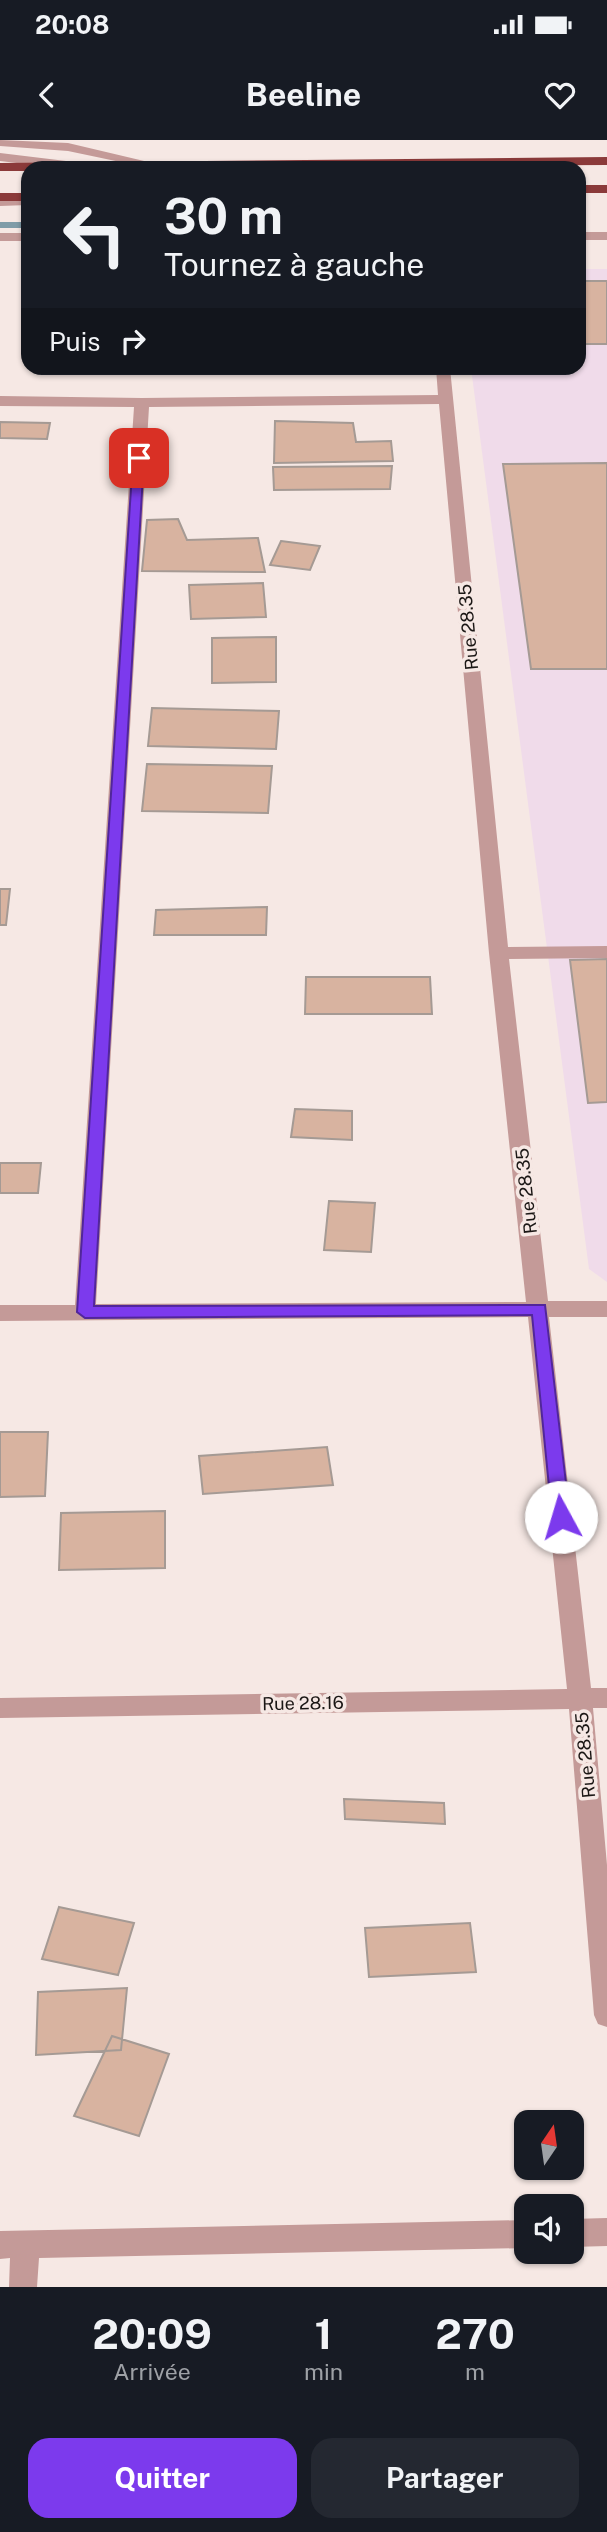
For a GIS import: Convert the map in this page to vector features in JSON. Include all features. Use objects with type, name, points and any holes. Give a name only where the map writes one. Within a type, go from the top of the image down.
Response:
[{"type":"highway","points":[[524,161],[607,159]]},
{"type":"highway","points":[[0,167],[21,167]]},
{"type":"highway","points":[[586,189],[604,189]]},
{"type":"highway","points":[[0,197],[21,198]]},
{"type":"street","points":[[0,142],[70,143],[142,161]]},
{"type":"street","points":[[67,161],[70,143]]},
{"type":"street","points":[[0,157],[29,161]]},
{"type":"street","points":[[0,202],[21,200]]},
{"type":"street","points":[[586,236],[607,236]]},
{"type":"street","points":[[0,237],[21,237]]},
{"type":"street","name":"Rue 28.35","points":[[444,375],[499,953],[580,1699],[607,2015]]},
{"type":"street","points":[[0,401],[142,403],[446,399]]},
{"type":"street","points":[[85,1312],[142,403]]},
{"type":"street","points":[[499,953],[607,952]]},
{"type":"street","points":[[0,1313],[607,1309]]},
{"type":"street","name":"Rue 28.16","points":[[0,1708],[607,1698]]},
{"type":"street","points":[[584,2233],[607,2232]]},
{"type":"street","points":[[23,2287],[13,2245],[514,2234]]},
{"type":"shaded area","points":[[586,269],[607,269],[607,1282],[589,1269],[472,375],[586,375]]},
{"type":"building","points":[[586,281],[607,281],[607,344],[586,344]]},
{"type":"building","points":[[275,421],[353,423],[356,442],[391,441],[393,461],[274,463]]},
{"type":"building","points":[[0,422],[50,423],[47,439],[0,438]]},
{"type":"building","points":[[607,463],[607,669],[531,669],[503,464]]},
{"type":"building","points":[[392,466],[390,489],[274,490],[273,467]]},
{"type":"building","points":[[178,519],[187,540],[258,538],[265,572],[142,571],[147,520]]},
{"type":"building","points":[[281,541],[320,546],[310,570],[270,565]]},
{"type":"building","points":[[263,583],[266,617],[191,619],[189,585]]},
{"type":"building","points":[[276,637],[276,682],[212,683],[212,638]]},
{"type":"building","points":[[152,708],[279,711],[276,749],[148,746]]},
{"type":"building","points":[[147,764],[272,766],[268,813],[142,811]]},
{"type":"building","points":[[0,889],[10,889],[6,925],[0,925]]},
{"type":"building","points":[[267,907],[266,935],[154,935],[156,910]]},
{"type":"building","points":[[607,959],[607,1102],[588,1103],[570,960]]},
{"type":"building","points":[[306,977],[430,977],[432,1014],[305,1014]]},
{"type":"building","points":[[295,1109],[352,1111],[352,1140],[291,1137]]},
{"type":"building","points":[[0,1163],[41,1163],[38,1193],[0,1193]]},
{"type":"building","points":[[329,1201],[375,1203],[371,1252],[324,1250]]},
{"type":"building","points":[[0,1432],[48,1432],[45,1496],[0,1497]]},
{"type":"building","points":[[327,1447],[333,1485],[203,1494],[199,1456]]},
{"type":"building","points":[[165,1511],[165,1568],[59,1570],[61,1513]]},
{"type":"building","points":[[344,1799],[444,1803],[445,1824],[345,1819]]},
{"type":"building","points":[[59,1907],[134,1923],[118,1975],[42,1959]]},
{"type":"building","points":[[470,1923],[476,1972],[369,1977],[365,1928]]},
{"type":"building","points":[[127,1988],[121,2050],[36,2055],[38,1992]]},
{"type":"building","points":[[112,2036],[169,2054],[139,2136],[74,2116]]},
{"type":"waterway","points":[[0,225],[21,225]]},
{"type":"route","points":[[139,458],[85,1312],[539,1309],[561,1517]]}]
